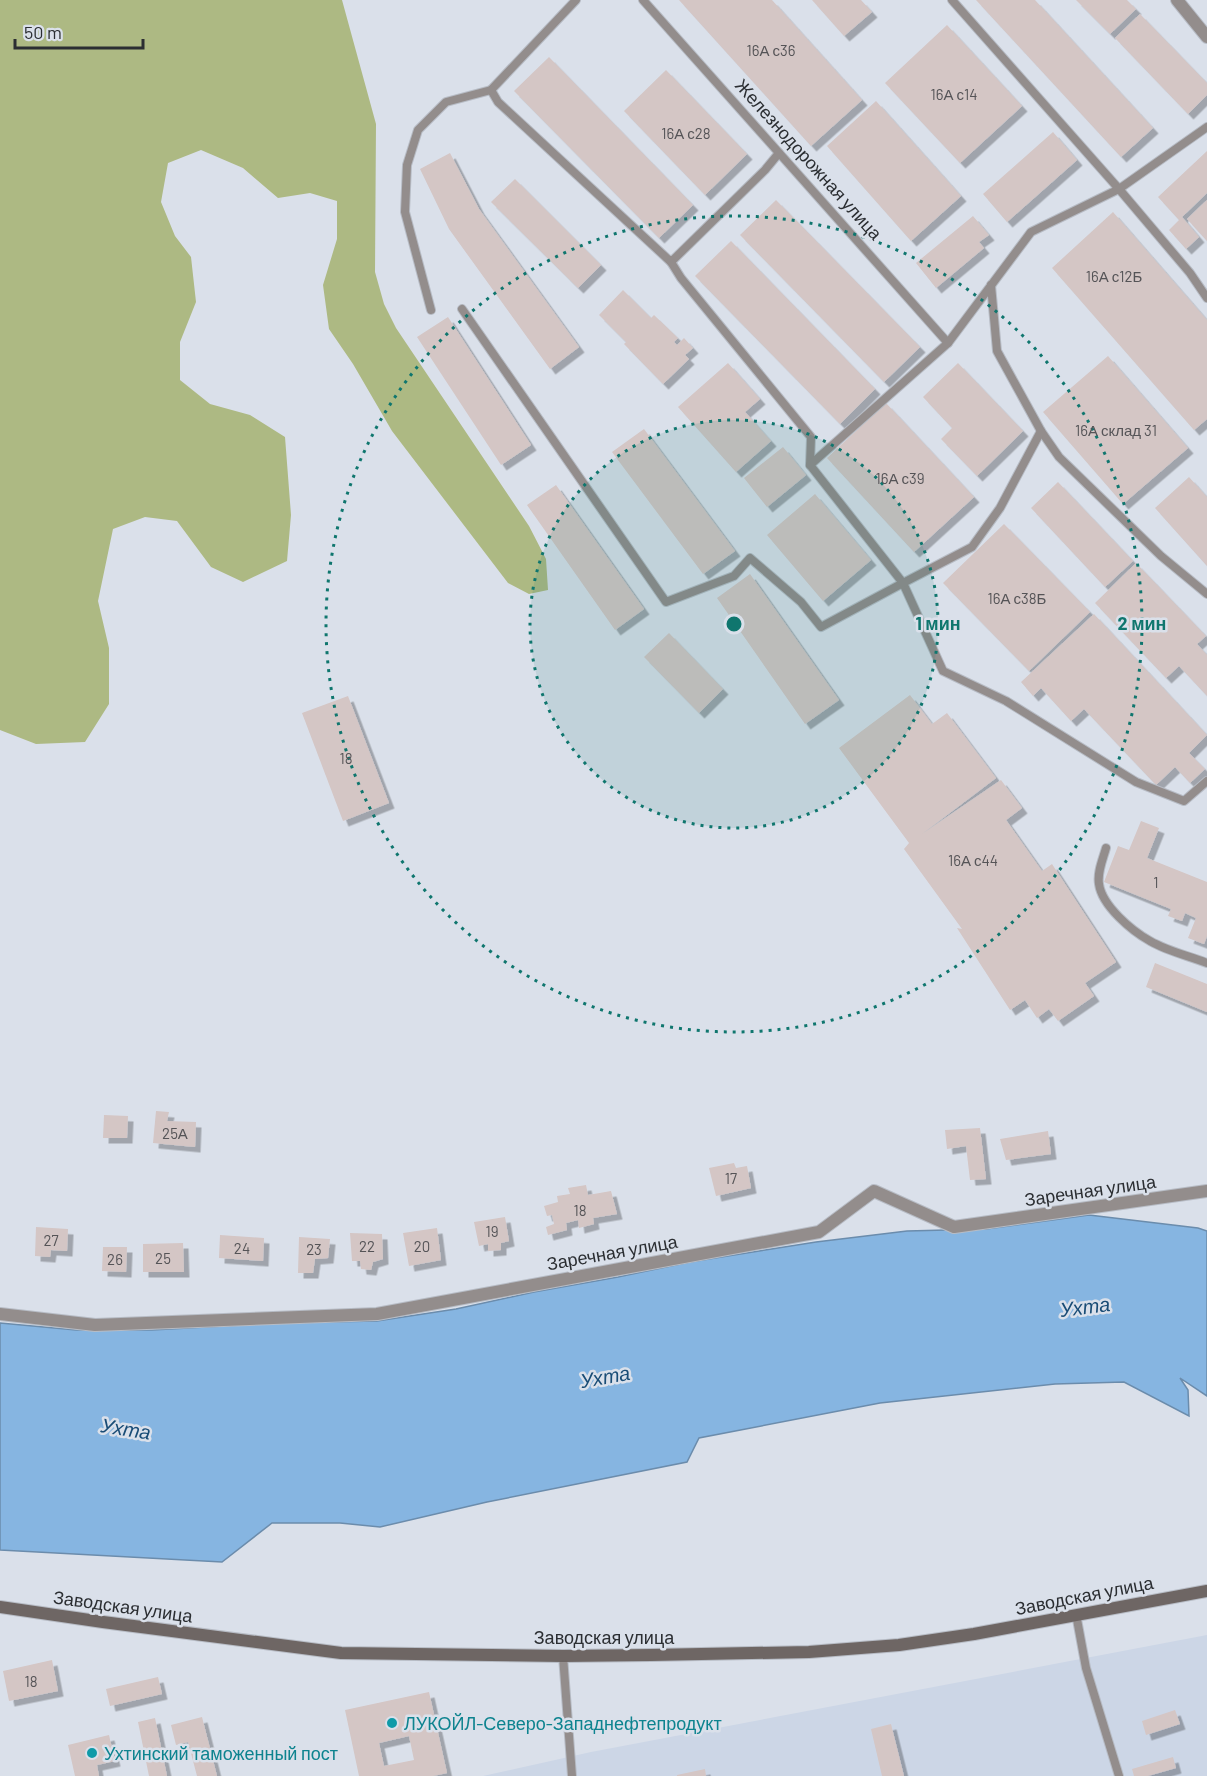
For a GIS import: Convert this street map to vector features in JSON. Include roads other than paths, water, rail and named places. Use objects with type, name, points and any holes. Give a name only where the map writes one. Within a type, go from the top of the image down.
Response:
[{"type":"street","points":[[1177,0],[1207,37]]},
{"type":"street","name":"Заречная улица","points":[[0,1314],[95,1325],[377,1314],[819,1232],[874,1191],[954,1227],[1207,1191]]},
{"type":"street","name":"Заводская улица","points":[[0,1607],[340,1653],[563,1656],[798,1652],[899,1645],[974,1634],[1207,1591]]},
{"type":"lane","points":[[431,310],[405,212],[407,165],[418,130],[446,102],[491,90],[576,0]]},
{"type":"lane","name":"Железнодорожная улица","points":[[643,0],[948,343]]},
{"type":"lane","points":[[952,0],[1119,189],[1190,273],[1207,297]]},
{"type":"lane","points":[[491,90],[498,102],[671,262],[681,278],[812,437],[810,465],[903,583],[943,671],[1006,701],[1136,782],[1184,801],[1207,781]]},
{"type":"lane","points":[[810,465],[948,343],[1031,232],[1119,189],[1207,128]]},
{"type":"lane","points":[[671,262],[765,170],[779,153]]},
{"type":"lane","points":[[991,285],[997,351],[1041,431],[1059,457],[1161,556],[1207,594]]},
{"type":"lane","points":[[462,309],[666,602],[734,576],[750,558],[801,602],[821,627],[972,547],[1000,508],[1041,431]]},
{"type":"lane","points":[[1106,848],[1098,876],[1099,887],[1108,904],[1124,923],[1151,942],[1207,963]]},
{"type":"lane","points":[[1076,1614],[1086,1668],[1119,1776]]},
{"type":"lane","points":[[563,1656],[572,1776]]},
{"type":"water","name":"Ухта","points":[[1089,1215],[1207,1231],[1207,1396],[1180,1378],[1188,1390],[1189,1416],[1124,1382],[1055,1384],[880,1403],[699,1438],[687,1462],[487,1502],[380,1527],[340,1523],[272,1523],[222,1562],[0,1550],[0,1323],[76,1330],[152,1330],[279,1323],[377,1321],[456,1309],[690,1262],[816,1242],[907,1231],[986,1229]]},
{"type":"place","name":"ЛУКОЙЛ-Северо-Западнефтепродукт","points":[[392,1723]]},
{"type":"place","name":"Ухтинский таможенный пост","points":[[92,1753]]}]
